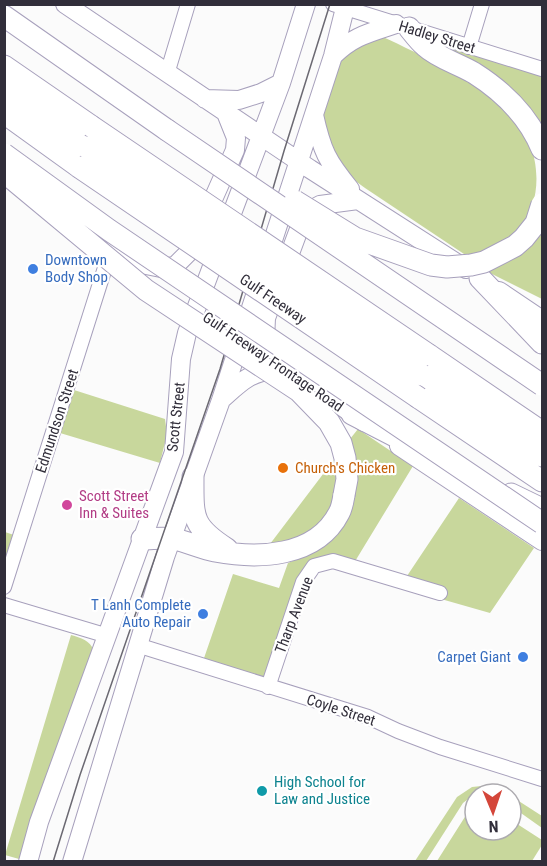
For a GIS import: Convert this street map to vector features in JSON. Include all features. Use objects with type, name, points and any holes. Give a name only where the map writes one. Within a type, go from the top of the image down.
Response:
[{"type":"highway","points":[[4,16],[167,130],[543,385]]},
{"type":"highway","points":[[403,26],[425,47],[475,74],[499,91],[522,114],[543,149]]},
{"type":"highway","name":"Gulf Freeway","points":[[4,66],[425,365],[543,456]]},
{"type":"highway","name":"Gulf Freeway","points":[[4,90],[86,147],[425,365],[543,432]]},
{"type":"highway","name":"Gulf Freeway","points":[[4,113],[79,167],[543,481]]},
{"type":"highway","points":[[167,130],[295,201],[355,238],[431,265],[471,266],[501,255],[524,238],[536,223],[543,204]]},
{"type":"highway","points":[[4,154],[110,230],[543,523]]},
{"type":"highway","points":[[4,172],[146,290],[299,391],[329,422],[341,443],[347,478],[339,513],[328,527],[311,542],[289,552],[258,555],[213,550],[171,539],[142,539]]},
{"type":"highway","points":[[480,278],[543,343]]},
{"type":"highway","points":[[352,414],[543,509]]},
{"type":"highway","points":[[192,477],[195,520],[202,531],[235,554]]},
{"type":"main road","points":[[65,4],[298,162],[543,320]]},
{"type":"main road","name":"Scott Street","points":[[28,861],[39,822],[174,452],[181,359],[187,333],[281,83],[306,4]]},
{"type":"main road","name":"Scott Street","points":[[72,861],[171,539],[222,400],[333,56],[341,6]]},
{"type":"main road","points":[[333,56],[346,43],[359,36],[403,26]]},
{"type":"main road","points":[[205,99],[239,100],[281,83]]},
{"type":"main road","points":[[82,236],[141,264],[161,268],[175,266],[190,251],[235,150],[236,138],[226,113]]},
{"type":"main road","points":[[314,114],[320,140],[329,163],[358,200]]},
{"type":"main road","name":"Gulf Freeway Frontage Road","points":[[4,181],[109,255],[287,368],[543,541]]},
{"type":"main road","points":[[222,400],[254,373],[287,368],[265,340],[266,318],[305,213],[320,205],[358,200]]},
{"type":"street","points":[[167,74],[188,4]]},
{"type":"street","points":[[469,47],[482,4]]},
{"type":"street","name":"Hadley Street","points":[[341,6],[543,69]]},
{"type":"street","name":"Edmundson Street","points":[[4,587],[109,255]]},
{"type":"street","name":"Tharp Avenue","points":[[268,687],[303,582],[314,566],[333,561],[440,593]]},
{"type":"street","points":[[4,605],[108,636]]},
{"type":"street","name":"Coyle Street","points":[[137,645],[370,718],[398,732],[440,747],[543,779]]},
{"type":"green space","points":[[383,37],[479,88],[517,120],[532,150],[536,167],[536,183],[529,216],[508,243],[470,258],[365,188],[343,172],[332,159],[321,116],[336,65],[356,44]]},
{"type":"green space","points":[[453,49],[542,75],[542,130],[450,53]]},
{"type":"green space","points":[[542,227],[542,299],[486,271],[518,254]]},
{"type":"green space","points":[[74,390],[165,419],[167,434],[160,463],[60,433]]},
{"type":"green space","points":[[358,429],[413,466],[354,563],[311,562],[304,568],[267,679],[203,661],[233,574],[279,588],[288,563],[319,549],[351,510],[357,483],[356,459],[350,439]]},
{"type":"green space","points":[[336,457],[335,492],[321,523],[298,539],[270,544]]},
{"type":"green space","points":[[459,498],[534,548],[490,613],[441,599],[405,579]]},
{"type":"green space","points":[[5,532],[14,535],[5,568]]},
{"type":"green space","points":[[71,635],[88,642],[94,651],[19,859],[5,855]]},
{"type":"green space","points":[[463,793],[463,803],[426,861],[415,861],[457,797]]},
{"type":"green space","points":[[523,804],[542,816],[542,828],[523,815]]},
{"type":"green space","points":[[463,820],[463,842],[523,842],[523,828],[542,840],[542,845],[532,861],[437,861]]},
{"type":"tram line","points":[[53,862],[80,775],[220,369],[330,4]]},
{"type":"place","name":"Downtown Body Shop","points":[[33,269]]},
{"type":"place","name":"Church's Chicken","points":[[283,468]]},
{"type":"place","name":"Scott Street Inn & Suites","points":[[67,505]]},
{"type":"place","name":"T Lanh Complete Auto Repair","points":[[203,614]]},
{"type":"place","name":"Carpet Giant","points":[[523,657]]},
{"type":"place","name":"High School for Law and Justice","points":[[262,791]]}]
